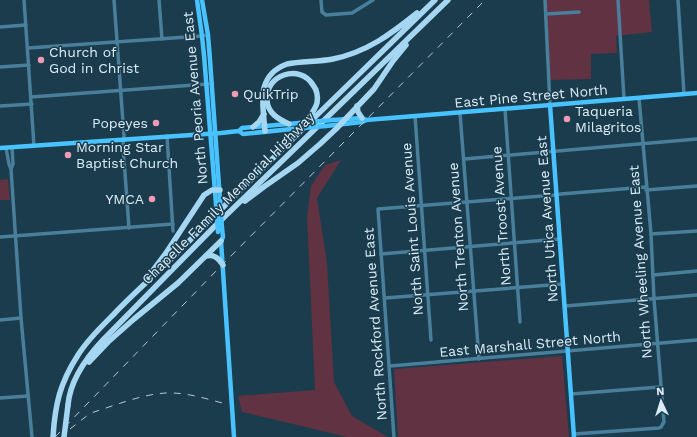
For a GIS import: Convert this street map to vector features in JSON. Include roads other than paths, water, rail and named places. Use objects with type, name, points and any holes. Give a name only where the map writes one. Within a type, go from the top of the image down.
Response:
[{"type":"highway","points":[[265,129],[263,95],[264,86],[270,76],[277,69],[283,65],[291,63],[318,61],[339,57],[368,47],[393,32],[435,0]]},
{"type":"highway","name":"Chapelle Family Memorial Highway","points":[[53,437],[56,403],[63,382],[86,343],[235,194],[435,0]]},
{"type":"highway","name":"Chapelle Family Memorial Highway","points":[[64,437],[69,398],[78,375],[89,356],[103,340],[224,218],[448,0]]},
{"type":"highway","points":[[224,218],[308,155],[340,125],[374,89],[393,61],[424,23]]},
{"type":"highway","points":[[290,127],[279,120],[272,113],[268,104],[267,95],[270,86],[277,78],[286,74],[296,73],[310,80],[316,90],[317,96],[313,111],[298,133]]},
{"type":"highway","points":[[357,106],[358,112],[364,119]]},
{"type":"highway","points":[[253,127],[259,122],[264,114]]},
{"type":"highway","points":[[135,293],[158,265],[204,195],[212,190],[217,190]]},
{"type":"highway","points":[[78,375],[108,342],[178,283],[221,241]]},
{"type":"highway","points":[[205,256],[209,255],[218,258],[222,265]]},
{"type":"main road","name":"North Peoria Avenue East","points":[[197,0],[207,85],[210,134],[217,190],[220,200],[223,237],[221,241]]},
{"type":"main road","name":"North Peoria Avenue East","points":[[202,0],[208,35],[216,133],[216,204],[218,232],[221,241],[234,437]]},
{"type":"main road","name":"East Pine Street North","points":[[290,127],[299,123],[333,120],[460,113],[697,93]]},
{"type":"main road","name":"North Utica Avenue East","points":[[550,105],[574,436]]},
{"type":"main road","name":"East Pine Street North","points":[[239,131],[243,134],[265,129],[340,125],[362,122],[364,119]]},
{"type":"main road","name":"East Pine Street North","points":[[0,148],[210,134],[239,131],[242,128],[253,127],[265,129]]},
{"type":"street","points":[[24,0],[34,146]]},
{"type":"street","points":[[114,0],[129,228]]},
{"type":"street","points":[[159,0],[162,39]]},
{"type":"street","points":[[321,0],[322,12],[326,15],[352,13],[373,0]]},
{"type":"street","name":"North Utica Avenue East","points":[[545,0],[550,105]]},
{"type":"street","points":[[618,0],[624,99]]},
{"type":"street","points":[[678,0],[684,94]]},
{"type":"street","points":[[546,14],[579,12]]},
{"type":"street","points":[[0,27],[26,25]]},
{"type":"street","points":[[28,48],[208,35]]},
{"type":"street","points":[[0,67],[29,65]]},
{"type":"street","points":[[31,97],[207,85],[212,83]]},
{"type":"street","name":"North Wheeling Avenue East","points":[[574,436],[659,428],[663,425],[664,419],[660,387],[651,234],[639,98]]},
{"type":"street","points":[[0,106],[32,104]]},
{"type":"street","name":"North Troost Avenue","points":[[505,109],[520,322]]},
{"type":"street","name":"North Trenton Avenue","points":[[460,113],[479,359]]},
{"type":"street","name":"North Saint Louis Avenue","points":[[415,116],[431,340]]},
{"type":"street","points":[[167,136],[173,231]]},
{"type":"street","points":[[464,159],[697,139]]},
{"type":"street","points":[[11,169],[13,164],[12,147]]},
{"type":"street","points":[[6,148],[11,169],[21,318],[32,437]]},
{"type":"street","points":[[422,206],[697,186]]},
{"type":"street","name":"North Rockford Avenue East","points":[[394,437],[378,209],[422,206]]},
{"type":"street","points":[[0,237],[173,224]]},
{"type":"street","points":[[651,234],[697,231]]},
{"type":"street","points":[[381,254],[560,239]]},
{"type":"street","points":[[653,275],[697,271]]},
{"type":"street","points":[[385,298],[563,284]]},
{"type":"street","points":[[565,306],[697,295]]},
{"type":"street","points":[[0,320],[21,318]]},
{"type":"street","name":"East Marshall Street North","points":[[390,366],[697,340]]},
{"type":"street","points":[[571,394],[660,387]]},
{"type":"street","points":[[0,398],[28,396]]},
{"type":"railway","points":[[55,437],[219,268],[485,0]]},
{"type":"railway","points":[[70,429],[94,412],[148,395],[174,393],[196,396],[226,404]]},
{"type":"place","name":"Church of God in Christ","points":[[41,60]]},
{"type":"place","name":"QuikTrip","points":[[235,94]]},
{"type":"place","name":"Taqueria Milagritos","points":[[567,119]]},
{"type":"place","name":"Popeyes","points":[[156,123]]},
{"type":"place","name":"Morning Star Baptist Church","points":[[68,155]]},
{"type":"place","name":"YMCA","points":[[152,199]]}]
